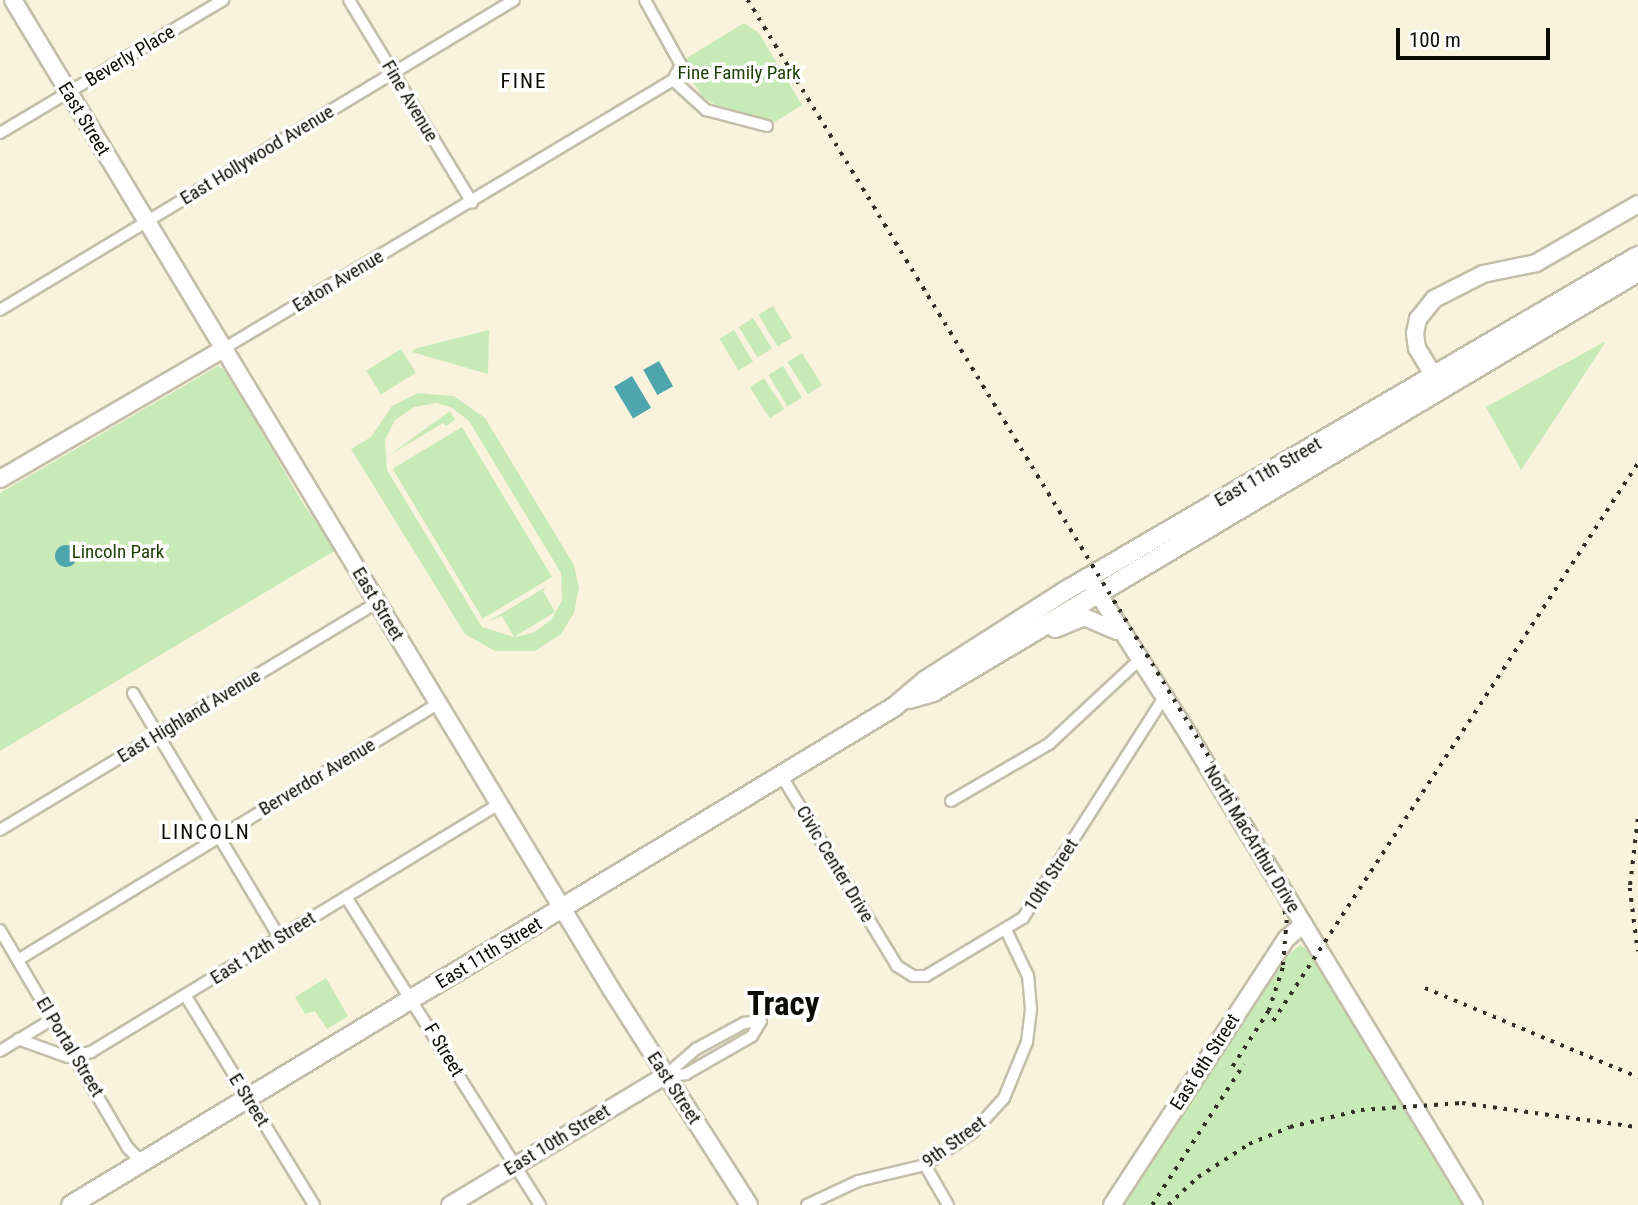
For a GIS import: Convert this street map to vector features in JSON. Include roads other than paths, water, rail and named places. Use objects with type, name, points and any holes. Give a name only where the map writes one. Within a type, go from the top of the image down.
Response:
[{"type":"main road","name":"East 11th Street","points":[[906,700],[933,692],[1097,594],[1638,256]]},
{"type":"main road","name":"East 11th Street","points":[[71,1205],[906,700],[926,680],[1088,578],[1638,272]]},
{"type":"street","name":"East Street","points":[[13,0],[562,908],[665,1076],[749,1205]]},
{"type":"street","name":"Beverly Place","points":[[0,133],[223,0]]},
{"type":"street","name":"Fine Avenue","points":[[349,0],[471,202]]},
{"type":"street","name":"East Hollywood Avenue","points":[[0,310],[514,0]]},
{"type":"street","points":[[645,0],[681,65],[673,80],[706,110],[767,126]]},
{"type":"street","name":"Eaton Avenue","points":[[1,476],[223,349],[673,80]]},
{"type":"street","points":[[1437,382],[1418,348],[1415,333],[1418,319],[1434,299],[1483,274],[1536,263],[1638,204]]},
{"type":"street","name":"North MacArthur Drive","points":[[1088,578],[1121,634],[1165,696],[1474,1205]]},
{"type":"street","name":"East Highland Avenue","points":[[0,830],[377,603]]},
{"type":"street","points":[[986,659],[1014,652],[1077,618],[1091,617],[1121,634]]},
{"type":"street","points":[[951,801],[1049,744],[1139,660]]},
{"type":"street","points":[[133,693],[279,937]]},
{"type":"street","name":"10th Street","points":[[888,954],[905,974],[926,976],[1006,930],[1032,908],[1092,804],[1165,696]]},
{"type":"street","name":"Berverdor Avenue","points":[[18,960],[219,835],[438,704]]},
{"type":"street","name":"Civic Center Drive","points":[[781,775],[888,954]]},
{"type":"street","name":"East 12th Street","points":[[77,1058],[500,803]]},
{"type":"street","name":"F Street","points":[[346,897],[540,1205]]},
{"type":"street","name":"East 6th Street","points":[[1112,1205],[1286,939],[1304,925]]},
{"type":"street","name":"El Portal Street","points":[[0,930],[128,1148],[142,1162]]},
{"type":"street","name":"9th Street","points":[[807,1205],[858,1181],[925,1165],[989,1117],[1017,1075],[1031,1009],[1028,976],[1006,930]]},
{"type":"street","name":"E Street","points":[[185,995],[314,1205]]},
{"type":"street","points":[[0,1051],[54,1018]]},
{"type":"street","name":"East 10th Street","points":[[450,1205],[665,1076],[676,1062],[713,1039],[744,1023],[761,1021],[752,1036],[685,1074],[665,1076]]},
{"type":"street","points":[[18,1039],[77,1058]]},
{"type":"street","points":[[925,1165],[948,1205]]},
{"type":"water","points":[[659,361],[673,386],[657,395],[643,370]]},
{"type":"water","points":[[632,376],[651,408],[633,419],[614,387]]},
{"type":"water","points":[[66,545],[76,552],[77,556],[70,566],[66,567],[56,560],[55,556],[62,546]]},
{"type":"railway","points":[[748,0],[1272,860],[1287,920],[1283,968],[1269,1011],[1230,1071]]},
{"type":"railway","points":[[1273,1021],[1638,463]]},
{"type":"railway","points":[[1638,819],[1630,888],[1638,952]]},
{"type":"railway","points":[[1425,988],[1638,1077]]},
{"type":"railway","points":[[1152,1205],[1244,1064]]},
{"type":"railway","points":[[1168,1205],[1198,1177],[1249,1144],[1290,1127],[1361,1110],[1462,1103],[1638,1127]]},
{"type":"district","name":"FINE","points":[[524,81]]},
{"type":"district","name":"LINCOLN","points":[[206,832]]},
{"type":"district","name":"Tracy","points":[[783,1004]]},
{"type":"park label","name":"Fine Family Park","points":[[739,73]]},
{"type":"park label","name":"Lincoln Park","points":[[118,552]]}]
